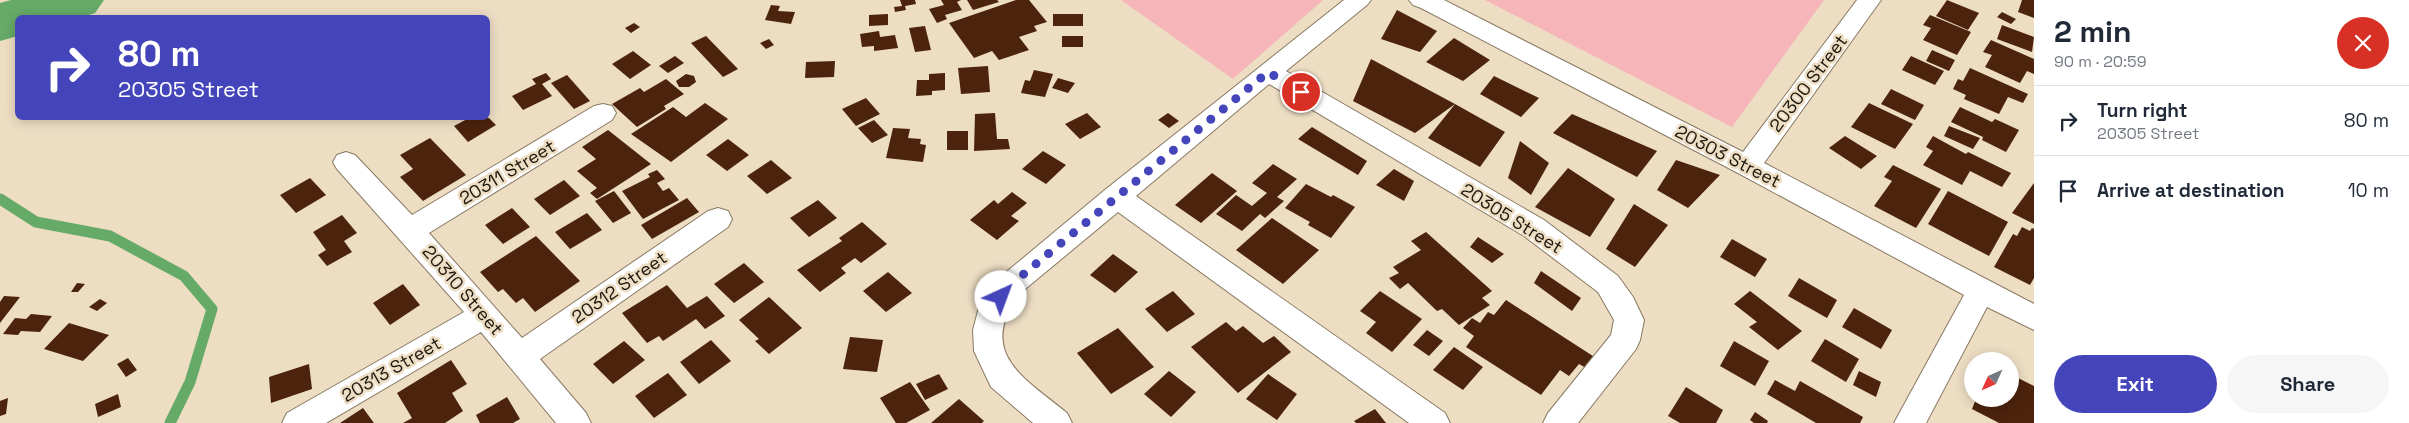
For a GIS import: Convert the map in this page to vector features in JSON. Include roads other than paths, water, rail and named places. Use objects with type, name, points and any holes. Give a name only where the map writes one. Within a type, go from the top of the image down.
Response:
[{"type":"street","points":[[1056,423],[1002,378],[989,351],[988,330],[994,307],[1008,287],[1116,196],[1359,0]]},
{"type":"street","name":"20303 Street","points":[[1420,0],[1438,6],[1747,166],[2034,318]]},
{"type":"street","name":"20300 Street","points":[[1747,166],[1869,0]]},
{"type":"street","name":"20305 Street","points":[[1268,72],[1534,228],[1608,284],[1623,306],[1629,320],[1626,340],[1559,423]]},
{"type":"street","name":"20311 Street","points":[[411,230],[603,113]]},
{"type":"street","name":"20310 Street","points":[[346,162],[411,230],[485,314],[575,423]]},
{"type":"street","points":[[1116,196],[1434,423]]},
{"type":"street","name":"20312 Street","points":[[520,356],[718,219]]},
{"type":"street","points":[[1910,423],[1981,290]]},
{"type":"street","name":"20313 Street","points":[[298,423],[485,314]]},
{"type":"waterway","points":[[24,15],[76,0]]},
{"type":"waterway","points":[[0,22],[15,18]]},
{"type":"waterway","points":[[0,199],[36,222],[110,236],[184,276],[212,309],[190,382],[170,423]]}]
